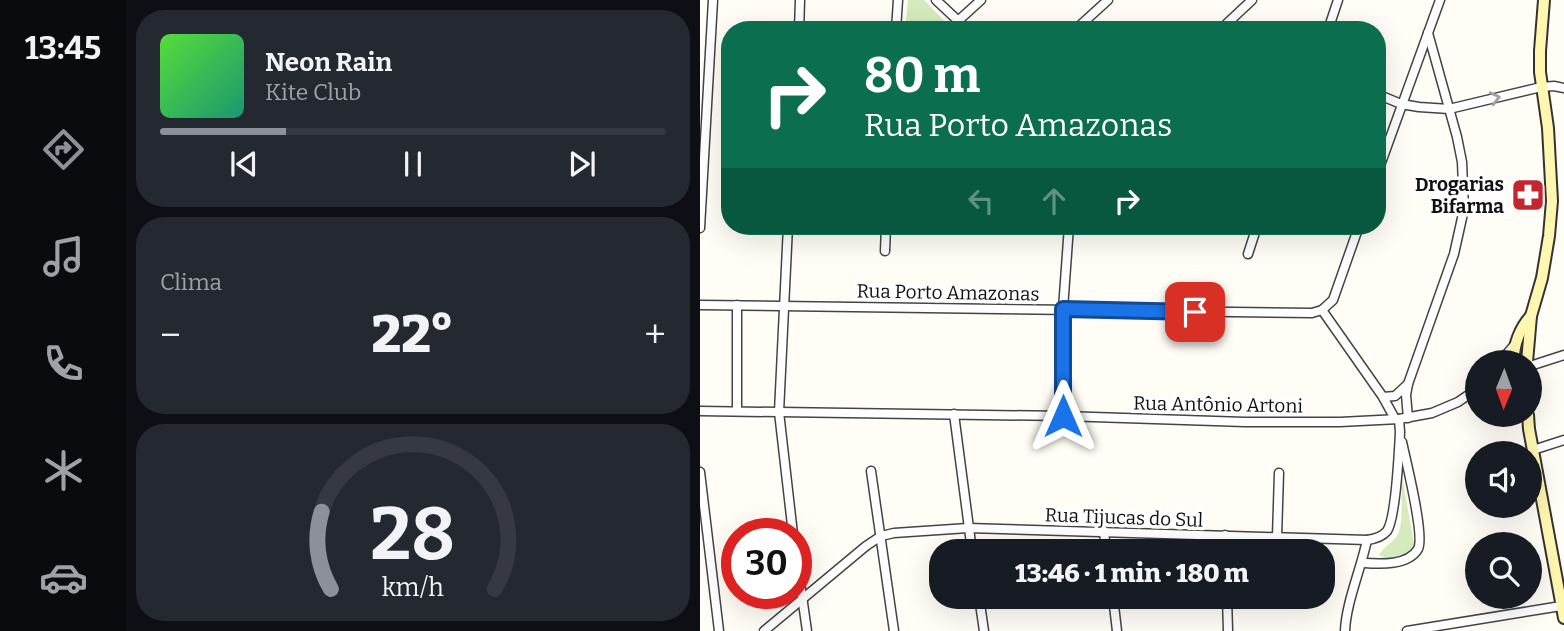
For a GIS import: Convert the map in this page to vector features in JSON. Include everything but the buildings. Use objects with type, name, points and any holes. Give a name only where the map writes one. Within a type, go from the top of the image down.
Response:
[{"type":"main road","points":[[1528,350],[1531,316],[1542,278],[1549,236],[1552,201],[1548,130],[1541,87],[1540,51],[1545,0]]},
{"type":"main road","points":[[1514,350],[1525,323],[1531,316]]},
{"type":"main road","points":[[1542,496],[1564,618]]},
{"type":"street","points":[[700,228],[713,0]]},
{"type":"street","points":[[799,21],[800,0]]},
{"type":"street","points":[[897,21],[898,0]]},
{"type":"street","points":[[936,0],[959,20],[981,0]]},
{"type":"street","points":[[1085,21],[1108,0]]},
{"type":"street","points":[[1230,21],[1252,0]]},
{"type":"street","points":[[1331,21],[1338,0]]},
{"type":"street","points":[[1386,148],[1440,0]]},
{"type":"street","points":[[1345,631],[1367,540],[1381,536],[1390,526],[1401,419],[1408,384],[1454,254],[1464,208],[1462,162],[1428,33]]},
{"type":"street","points":[[1386,98],[1401,104],[1449,109],[1541,87],[1564,88]]},
{"type":"street","points":[[788,235],[779,412],[791,518]]},
{"type":"street","points":[[886,235],[886,251]]},
{"type":"street","points":[[1063,416],[1063,309],[1068,235]]},
{"type":"street","points":[[1248,254],[1254,235]]},
{"type":"street","points":[[1356,235],[1337,292],[1322,310],[1401,419]]},
{"type":"street","name":"Rua Porto Amazonas","points":[[700,305],[1301,314],[1322,310]]},
{"type":"street","points":[[737,305],[737,411]]},
{"type":"street","points":[[1510,350],[1516,342],[1528,346]]},
{"type":"street","points":[[1542,360],[1564,355]]},
{"type":"street","points":[[1383,397],[1395,396],[1408,384]]},
{"type":"street","name":"Rua Antônio Artoni","points":[[700,411],[1340,422],[1401,419],[1446,408],[1465,397]]},
{"type":"street","points":[[954,414],[970,539]]},
{"type":"street","points":[[1363,563],[1402,561],[1415,553],[1420,543],[1400,432]]},
{"type":"street","points":[[1542,447],[1564,440]]},
{"type":"street","points":[[871,471],[894,631]]},
{"type":"street","points":[[700,472],[719,631]]},
{"type":"street","points":[[1277,537],[1279,473]]},
{"type":"street","name":"Rua Tijucas do Sul","points":[[881,536],[968,528],[1367,540]]},
{"type":"street","points":[[1104,531],[1105,539]]},
{"type":"street","points":[[812,590],[881,536]]},
{"type":"street","points":[[1407,631],[1561,606]]},
{"type":"street","points":[[764,631],[789,609]]},
{"type":"street","points":[[804,609],[807,631]]},
{"type":"street","points":[[981,609],[984,631]]},
{"type":"street","points":[[1114,609],[1117,631]]},
{"type":"street","points":[[1227,609],[1228,631]]},
{"type":"green space","points":[[908,0],[924,0],[944,21],[906,21]]},
{"type":"green space","points":[[1401,471],[1415,549],[1388,558],[1379,555],[1400,529]]},
{"type":"place","name":"Drogarias Bifarma","points":[[1528,195]]},
{"type":"route","points":[[1063,416],[1063,309],[1195,312]]}]
